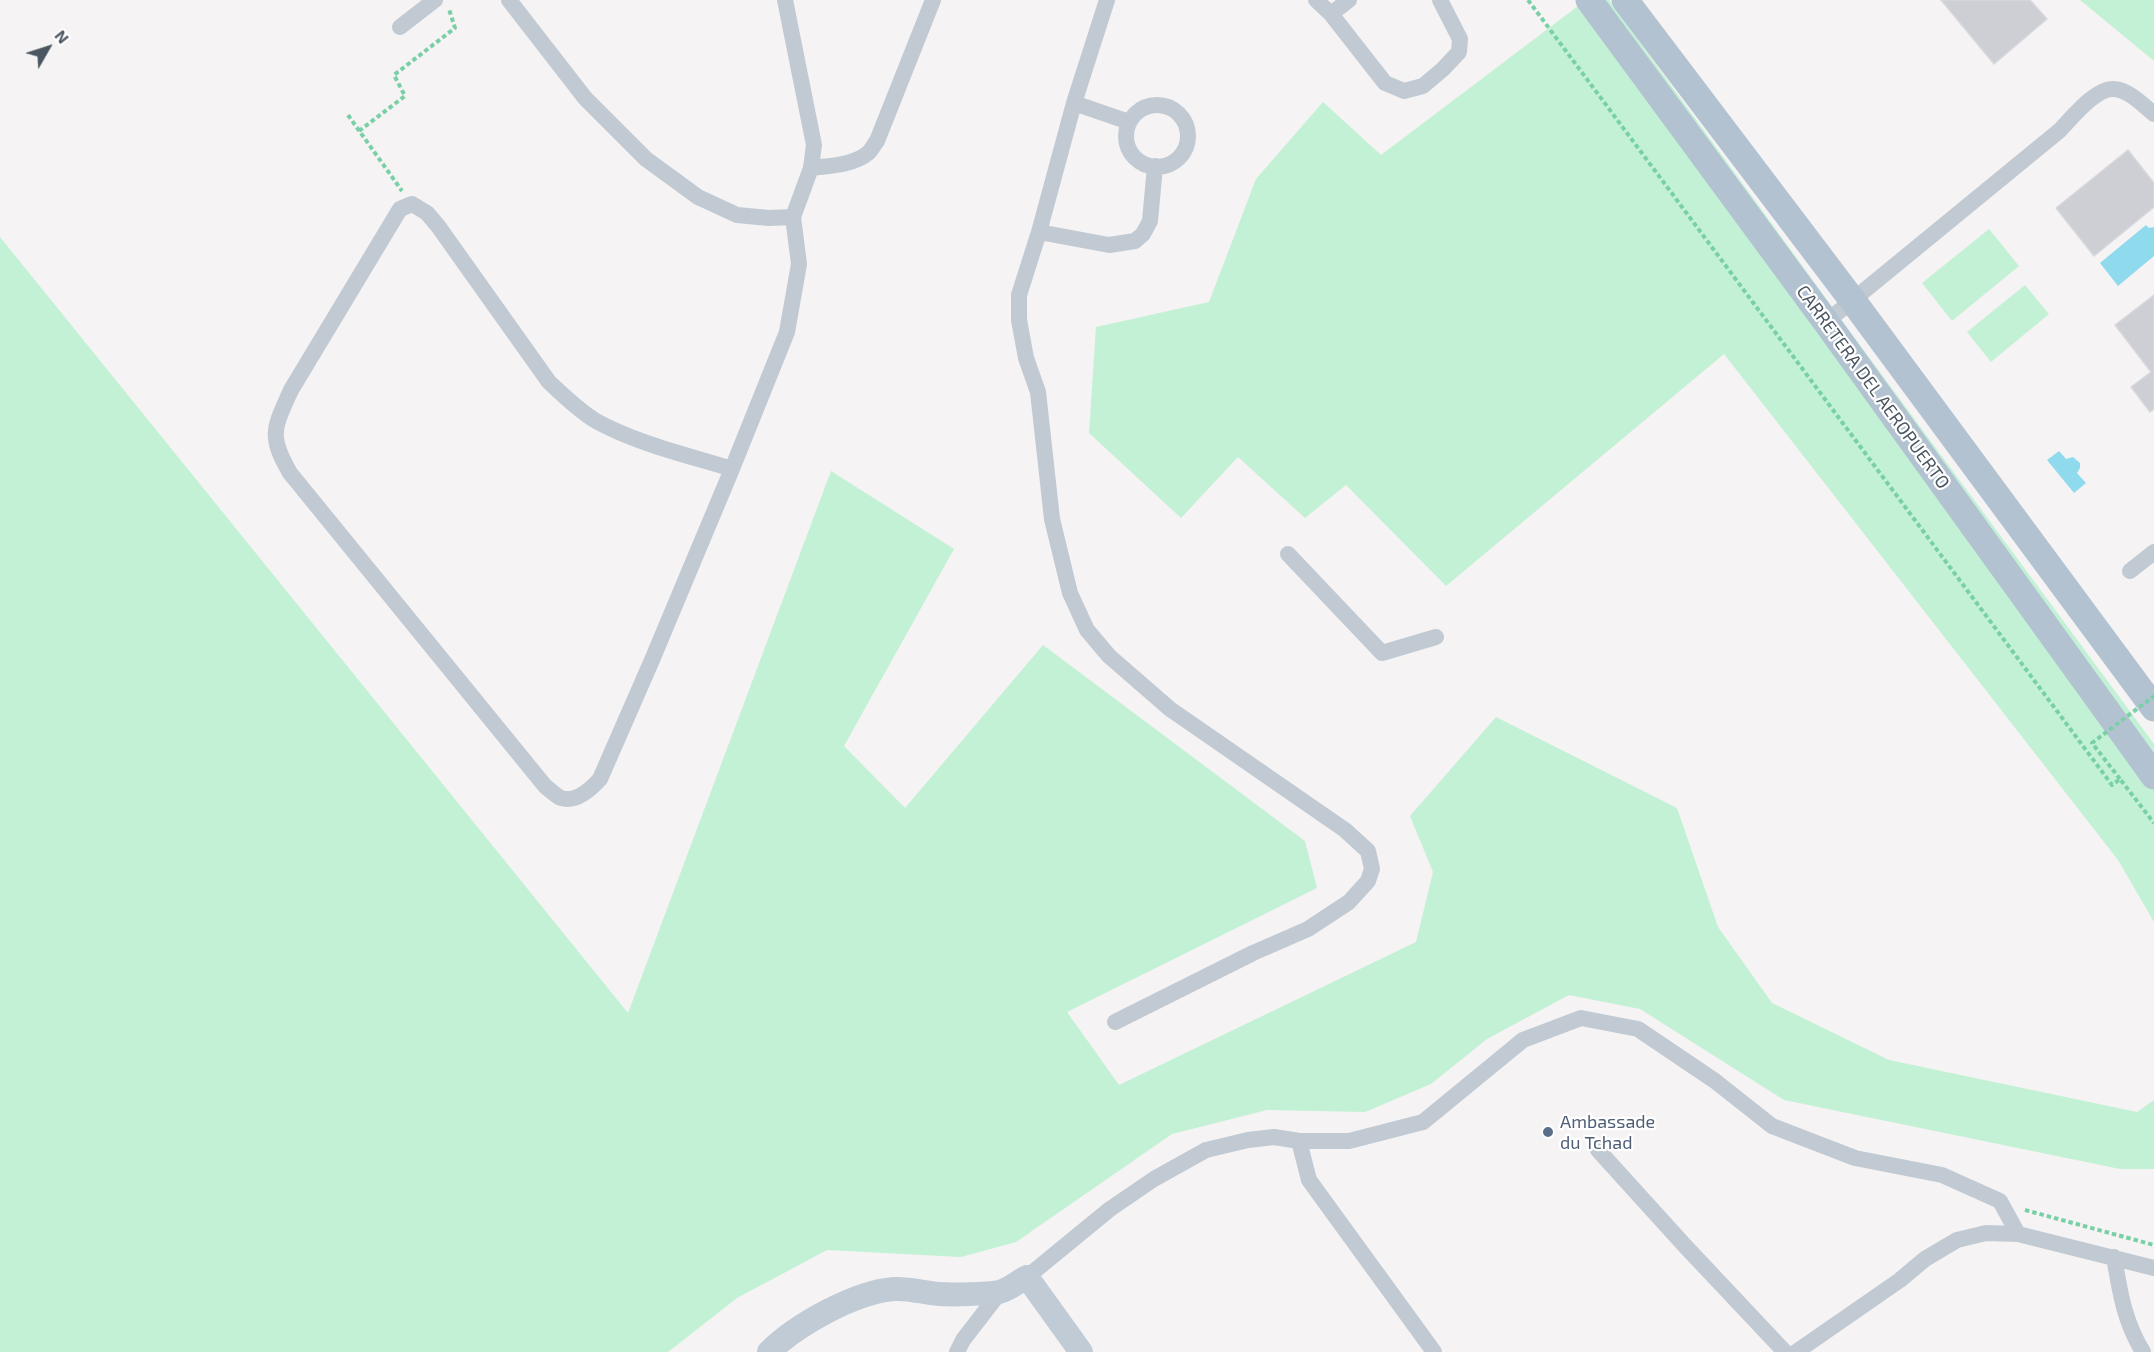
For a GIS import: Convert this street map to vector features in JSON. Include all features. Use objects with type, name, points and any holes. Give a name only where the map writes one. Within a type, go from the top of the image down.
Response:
[{"type":"main road","name":"CARRETERA DEL AEROPUERTO","points":[[1588,0],[1827,322],[2154,776]]},
{"type":"main road","name":"CARRETERA DEL AEROPUERTO","points":[[1625,0],[1853,301],[2154,708]]},
{"type":"main road","points":[[2034,611],[2065,589]]},
{"type":"street","points":[[509,0],[585,98],[646,159],[698,197],[737,215],[769,218],[794,217]]},
{"type":"street","points":[[732,470],[634,439],[595,420],[567,399],[549,382],[438,226],[427,213],[412,204],[400,209],[291,390],[274,436],[278,453],[290,473],[545,786],[561,798],[573,798],[588,792],[600,779],[732,470],[787,332],[799,264],[794,217],[811,168],[814,145],[785,0]]},
{"type":"street","points":[[811,168],[839,165],[857,159],[868,153],[877,141],[933,0]]},
{"type":"street","points":[[1107,0],[1074,103],[1039,232],[1019,295],[1019,320],[1026,358],[1038,392],[1052,519],[1070,593],[1088,630],[1109,656],[1170,710],[1345,830],[1368,850],[1372,869],[1368,881],[1349,902],[1308,929],[1252,953],[1115,1022]]},
{"type":"street","points":[[1316,0],[1332,14],[1385,83],[1404,91],[1423,86],[1459,52],[1460,39],[1440,0]]},
{"type":"street","points":[[1332,14],[1349,0]]},
{"type":"street","points":[[400,27],[441,1]]},
{"type":"street","points":[[1827,322],[2059,131],[2093,97],[2104,90],[2115,88],[2130,95],[2154,114]]},
{"type":"street","points":[[1074,103],[1129,122]]},
{"type":"street","points":[[1153,105],[1163,105],[1173,109],[1180,116],[1185,125],[1186,145],[1182,154],[1174,161],[1155,166],[1145,164],[1130,151],[1126,141],[1126,131],[1135,113],[1153,105]]},
{"type":"street","points":[[1039,232],[1109,245],[1135,241],[1143,234],[1150,221],[1155,166]]},
{"type":"street","points":[[2130,571],[2154,552]]},
{"type":"street","points":[[1288,554],[1382,653],[1436,638]]},
{"type":"street","points":[[957,1352],[963,1340],[1000,1292],[1027,1277],[1110,1209],[1186,1160],[1206,1150],[1248,1140],[1274,1137],[1299,1141],[1349,1141],[1423,1122],[1523,1040],[1581,1018],[1638,1029],[1715,1080],[1772,1126],[1855,1158],[1942,1175],[2000,1201],[2018,1234]]},
{"type":"street","points":[[1299,1141],[1309,1180],[1434,1352]]},
{"type":"street","points":[[1598,1150],[1686,1248],[1785,1352]]},
{"type":"street","points":[[1796,1352],[1925,1260],[1957,1240],[1986,1233],[2018,1234],[2154,1268]]},
{"type":"street","points":[[2114,1257],[2122,1307],[2134,1338],[2143,1352]]},
{"type":"street","points":[[1027,1277],[1081,1352]]},
{"type":"street","points":[[769,1352],[783,1338],[816,1318],[869,1294],[894,1289],[940,1294],[1000,1292]]},
{"type":"path","points":[[1528,0],[2112,785],[2120,779]]},
{"type":"path","points":[[359,131],[405,96],[394,75],[455,28],[441,1]]},
{"type":"path","points":[[348,115],[412,204]]},
{"type":"path","points":[[2154,696],[2092,743],[2154,823]]},
{"type":"path","points":[[2000,1201],[2037,1214],[2154,1245]]},
{"type":"green space","points":[[1586,0],[1609,0],[2154,744],[2154,922],[2118,860],[1724,354],[1446,586],[1346,485],[1305,518],[1238,457],[1181,518],[1089,433],[1096,327],[1209,302],[1256,179],[1323,102],[1381,155]]},
{"type":"green space","points":[[2080,0],[2154,0],[2154,61]]},
{"type":"green space","points":[[1989,229],[2019,266],[1952,321],[1922,283]]},
{"type":"green space","points":[[0,237],[628,1013],[831,471],[954,549],[844,746],[905,808],[1043,645],[1305,841],[1317,888],[1067,1012],[1119,1085],[1416,942],[1433,872],[1410,816],[1496,717],[1677,808],[1718,927],[1772,1003],[1889,1060],[2137,1112],[2154,1100],[2154,1169],[2120,1169],[1784,1100],[1640,1009],[1569,995],[1487,1039],[1431,1084],[1365,1112],[1267,1110],[1172,1134],[1016,1242],[961,1257],[827,1250],[737,1298],[668,1352],[0,1352]]},
{"type":"green space","points":[[2025,285],[2049,314],[1991,362],[1967,332]]},
{"type":"water","points":[[2146,225],[2149,228],[2154,227],[2154,256],[2118,286],[2100,263]]},
{"type":"water","points":[[2059,451],[2066,459],[2073,457],[2080,463],[2077,473],[2086,483],[2074,493],[2047,460]]},
{"type":"building","points":[[1941,0],[2030,0],[2047,19],[1994,64]]},
{"type":"building","points":[[2128,150],[2154,183],[2154,207],[2094,256],[2056,208]]},
{"type":"building","points":[[2154,295],[2154,409],[2150,412],[2131,387],[2151,372],[2115,325]]},
{"type":"place","name":"Ambassade du Tchad","points":[[1548,1132]]}]
